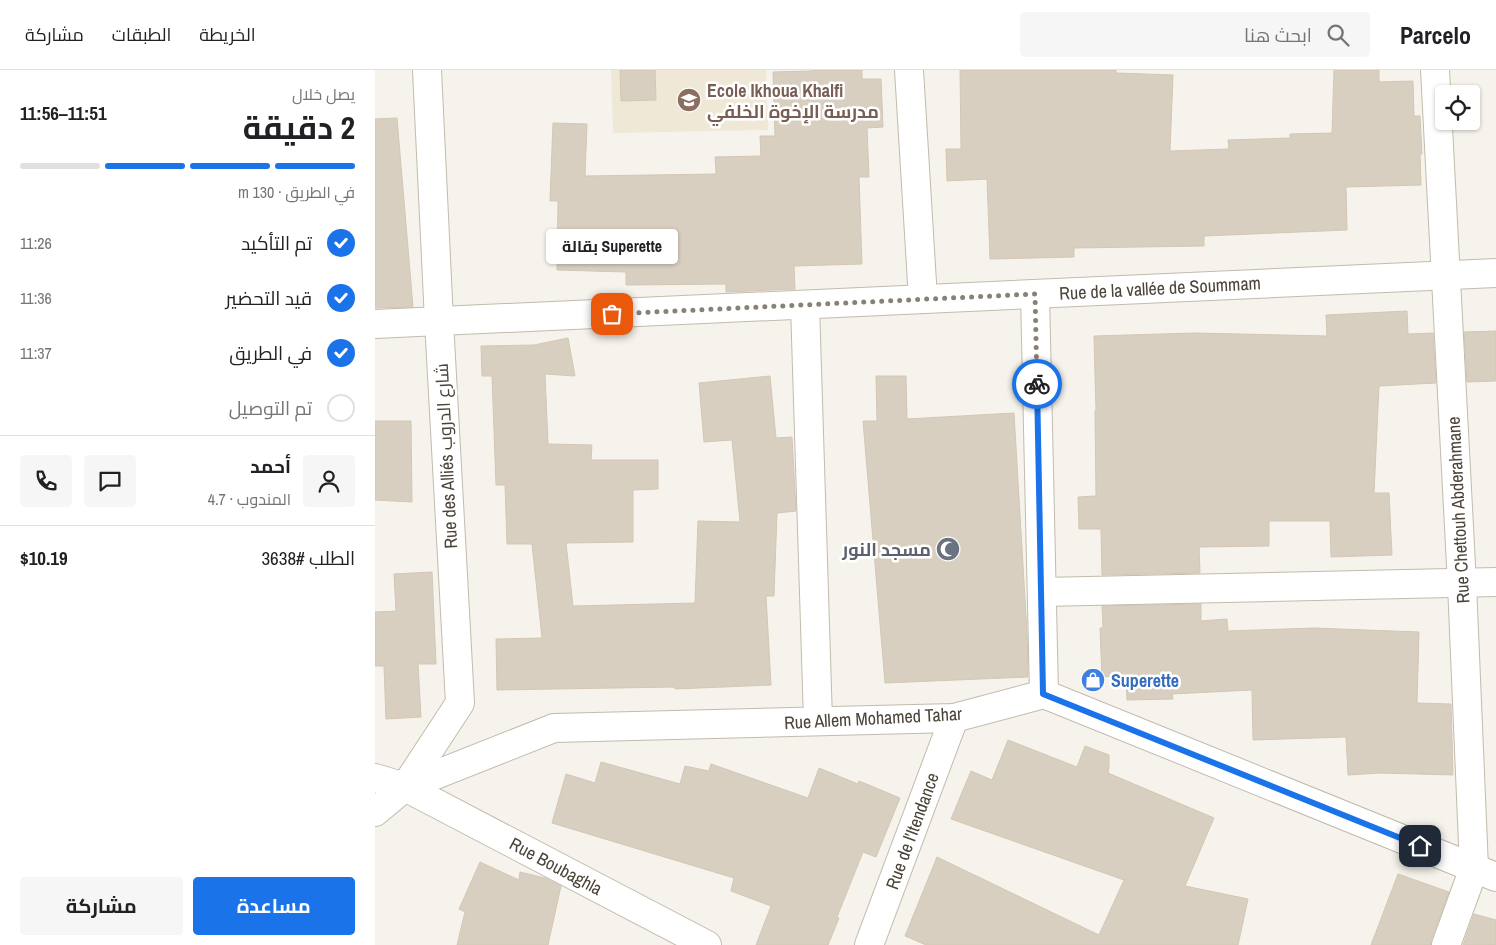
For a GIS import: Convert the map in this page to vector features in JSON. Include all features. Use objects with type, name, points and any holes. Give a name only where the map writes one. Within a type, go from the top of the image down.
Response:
[{"type":"street","name":"Rue des Alliés شارع الدروب","points":[[375,812],[405,787],[460,702],[427,70]]},
{"type":"street","points":[[909,70],[923,299]]},
{"type":"street","name":"Rue Chettouh Abderahmane","points":[[1435,70],[1447,275],[1461,584],[1485,872],[1446,945]]},
{"type":"street","name":"Rue de la vallée de Soummam","points":[[375,324],[1496,273]]},
{"type":"street","points":[[1035,294],[1043,694],[1485,872]]},
{"type":"street","points":[[805,305],[818,721]]},
{"type":"street","points":[[1041,592],[1496,582]]},
{"type":"street","name":"Rue Allem Mohamed Tahar","points":[[405,787],[554,728],[954,718],[1043,694]]},
{"type":"street","name":"Rue de l'Itendance","points":[[869,945],[954,718]]},
{"type":"street","points":[[375,778],[405,787]]},
{"type":"street","name":"Rue Boubaghla","points":[[405,787],[707,945]]},
{"type":"shaded area","name":"Ecole Ikhoua Khalfi مدرسة الإخوة الخلفي","points":[[611,70],[766,70],[768,130],[613,133]]},
{"type":"building","points":[[620,70],[655,70],[656,100],[621,101]]},
{"type":"building","points":[[862,70],[862,79],[881,79],[883,127],[867,128],[869,177],[859,177],[862,264],[794,266],[795,289],[726,292],[726,284],[626,285],[626,272],[557,270],[558,201],[550,201],[553,123],[587,124],[585,176],[716,174],[715,157],[761,156],[760,136],[775,136],[773,72]]},
{"type":"building","points":[[960,70],[1116,70],[1116,73],[1173,75],[1170,151],[1229,149],[1228,140],[1290,138],[1290,134],[1332,133],[1334,70],[1379,70],[1379,82],[1413,81],[1414,116],[1420,116],[1421,185],[1346,187],[1347,230],[1204,236],[1204,246],[1074,248],[1074,257],[990,259],[987,179],[947,181],[946,149],[961,149]]},
{"type":"building","points":[[397,118],[413,307],[375,308],[375,119]]},
{"type":"building","points":[[1407,311],[1408,334],[1433,333],[1436,383],[1379,386],[1374,493],[1389,493],[1392,555],[1331,557],[1330,521],[1269,521],[1269,546],[1199,547],[1200,573],[1102,575],[1101,529],[1079,529],[1078,497],[1096,496],[1094,336],[1195,333],[1327,336],[1326,315]]},
{"type":"building","points":[[1496,331],[1496,381],[1467,382],[1464,332]]},
{"type":"building","points":[[568,338],[575,376],[545,374],[548,444],[592,445],[591,460],[658,460],[658,489],[633,490],[633,542],[566,543],[573,606],[695,603],[698,521],[740,522],[732,440],[704,442],[699,383],[770,376],[776,438],[792,437],[796,511],[777,513],[774,596],[766,596],[771,685],[675,689],[675,687],[497,690],[496,639],[542,638],[532,544],[507,544],[505,485],[496,485],[492,376],[482,376],[481,346],[534,345]]},
{"type":"building","name":"مسجد النور","points":[[876,376],[906,376],[907,419],[1014,413],[1028,677],[885,683],[863,421],[877,421]]},
{"type":"building","points":[[375,421],[411,421],[412,502],[375,500]]},
{"type":"building","points":[[432,572],[436,664],[418,664],[421,717],[386,719],[384,666],[375,666],[375,612],[396,611],[394,574]]},
{"type":"building","points":[[1201,604],[1201,621],[1227,619],[1228,631],[1314,628],[1419,632],[1417,703],[1451,704],[1453,775],[1380,773],[1348,775],[1346,737],[1253,740],[1252,690],[1172,694],[1173,699],[1127,700],[1126,675],[1102,677],[1100,628],[1103,628],[1102,606]]},
{"type":"building","points":[[1008,740],[1077,767],[1085,746],[1109,755],[1108,773],[1214,818],[1185,886],[1248,899],[1238,945],[926,945],[905,936],[937,857],[1099,935],[1124,880],[951,819],[971,771],[992,780]]},
{"type":"building","points":[[601,762],[680,784],[685,766],[709,771],[711,764],[808,798],[819,768],[858,784],[859,781],[900,798],[876,857],[863,852],[828,945],[756,945],[771,906],[731,891],[734,878],[552,823],[566,774],[595,783]]},
{"type":"building","points":[[480,862],[519,880],[520,872],[545,878],[561,886],[548,945],[457,945],[465,912],[459,909]]},
{"type":"building","points":[[1398,874],[1449,892],[1431,940],[1431,945],[1371,945]]},
{"type":"building","points":[[1474,914],[1496,920],[1496,945],[1463,945]]},
{"type":"way so far","points":[[612,314],[1035,294],[1037,384]]},
{"type":"place","name":"Ecole Ikhoua Khalfi مدرسة الإخوة الخلفي","points":[[689,100]]},
{"type":"place","name":"Superette بقالة","points":[[612,314]]},
{"type":"place","name":"مسجد النور","points":[[948,549]]},
{"type":"place","name":"Superette","points":[[1093,680]]},
{"type":"route","points":[[1037,384],[1043,694],[1420,846]]}]
